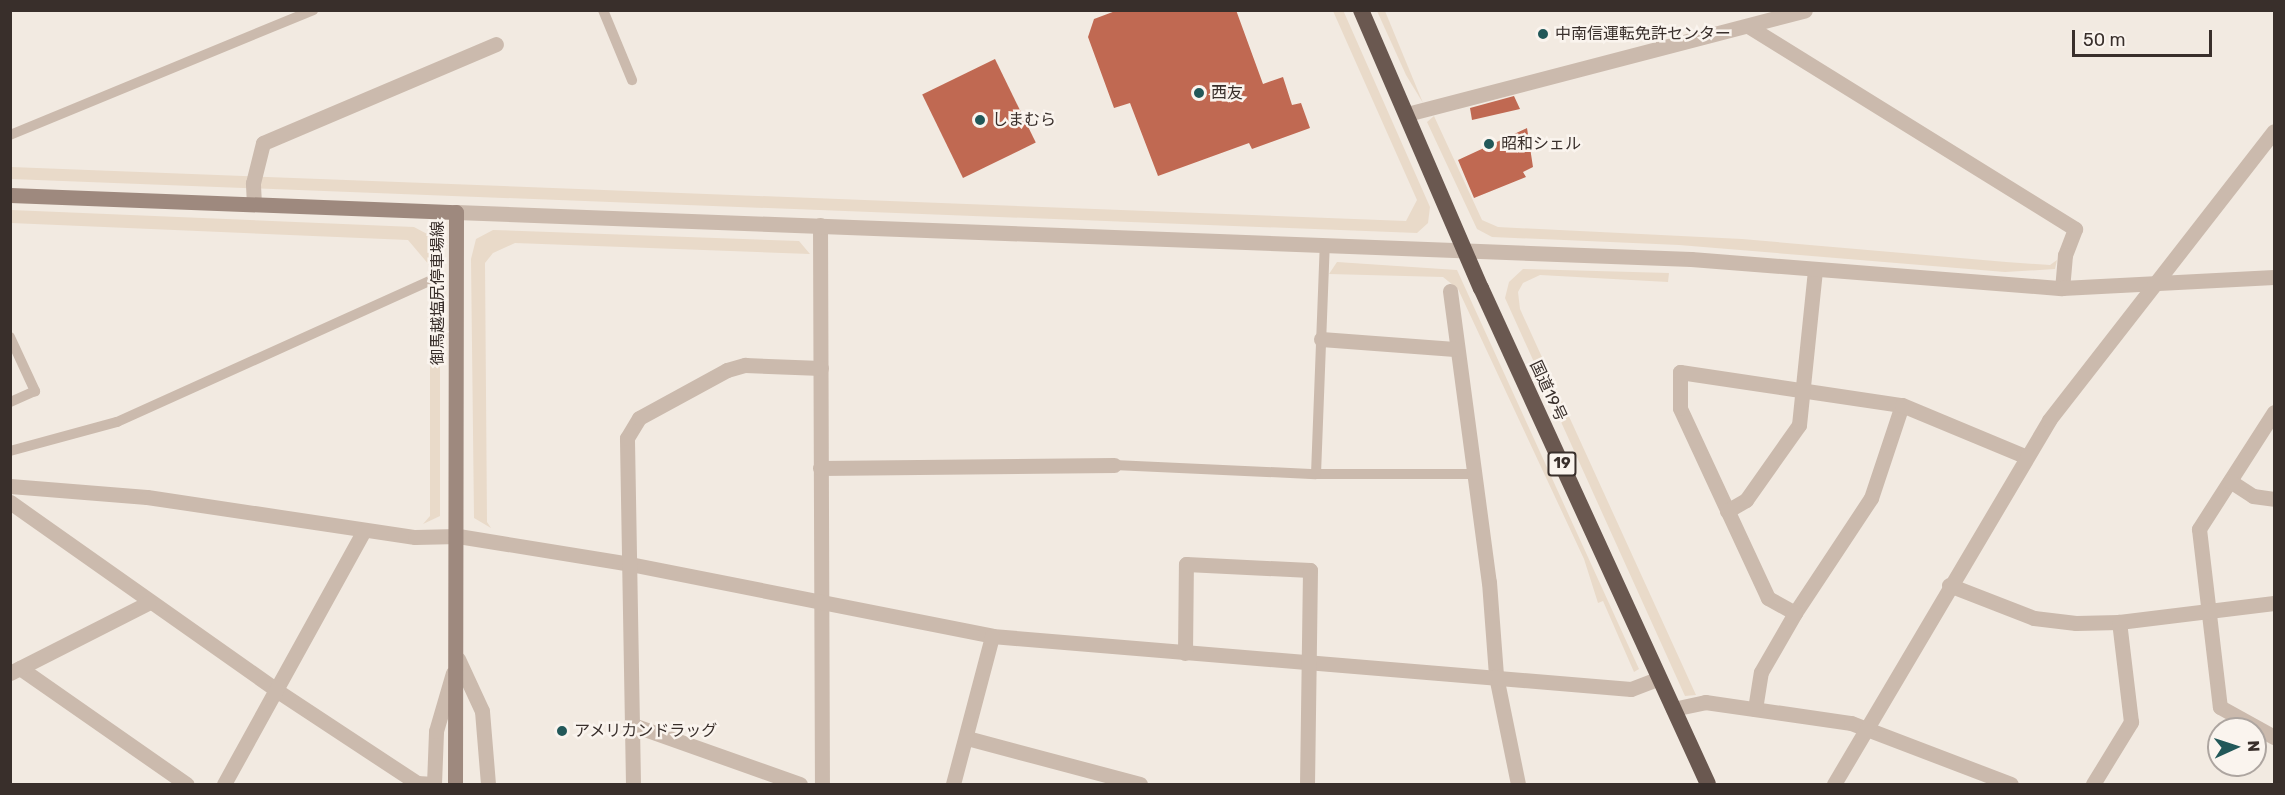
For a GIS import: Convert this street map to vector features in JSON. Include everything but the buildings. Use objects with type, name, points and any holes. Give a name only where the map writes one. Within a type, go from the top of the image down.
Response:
[{"type":"highway","name":"国道19号","points":[[1361,10],[1465,250],[1708,784]]},
{"type":"main road","name":"御馬越塩尻停車場線","points":[[10,195],[456,212],[458,658],[455,784]]},
{"type":"street","points":[[1407,114],[1805,10]]},
{"type":"street","points":[[1748,26],[2075,229],[2065,255],[2062,288]]},
{"type":"street","points":[[254,204],[253,183],[263,143],[496,44]]},
{"type":"street","points":[[1834,784],[1949,585],[2049,420],[2156,286],[2274,131]]},
{"type":"street","points":[[456,212],[1465,250],[1815,270],[2062,288],[2156,286],[2274,277]]},
{"type":"street","points":[[820,225],[822,784]]},
{"type":"street","points":[[1727,511],[1746,500],[1799,425],[1815,270]]},
{"type":"street","points":[[1450,291],[1455,349],[1474,474],[1496,676],[1518,784]]},
{"type":"street","points":[[1320,339],[1455,349]]},
{"type":"street","points":[[633,784],[627,438],[639,418],[745,365],[821,368]]},
{"type":"street","points":[[1795,613],[1768,598],[1680,408],[1680,372],[1803,387],[1902,405],[2027,457]]},
{"type":"street","points":[[1755,709],[1761,672],[1795,613],[1871,498],[1902,405]]},
{"type":"street","points":[[2274,412],[2199,529],[2220,707],[2274,737]]},
{"type":"street","points":[[820,468],[1114,465]]},
{"type":"street","points":[[2230,481],[2253,496],[2274,499]]},
{"type":"street","points":[[10,486],[147,496],[415,537],[458,536],[630,564],[992,636],[1631,689],[1659,678]]},
{"type":"street","points":[[10,502],[148,603],[417,783],[434,784],[436,731],[458,658]]},
{"type":"street","points":[[224,784],[279,692],[364,530]]},
{"type":"street","points":[[1185,653],[1186,564],[1310,570],[1307,784]]},
{"type":"street","points":[[1949,585],[2034,618],[2119,622],[2274,603]]},
{"type":"street","points":[[148,603],[15,670],[186,784]]},
{"type":"street","points":[[2093,784],[2130,722],[2119,622]]},
{"type":"street","points":[[952,784],[967,738],[992,636]]},
{"type":"street","points":[[458,658],[482,711],[488,784]]},
{"type":"street","points":[[1673,709],[1705,702],[1867,729],[1988,781],[2011,784]]},
{"type":"street","points":[[633,725],[800,784]]},
{"type":"street","points":[[967,738],[1140,784]]},
{"type":"lane","points":[[10,135],[313,10]]},
{"type":"lane","points":[[603,10],[632,81]]},
{"type":"lane","points":[[1316,474],[1324,244]]},
{"type":"lane","points":[[10,451],[117,422],[436,278]]},
{"type":"lane","points":[[10,337],[36,391],[10,402]]},
{"type":"lane","points":[[1114,465],[1316,474],[1474,474]]},
{"type":"shaded area","points":[[1343,10],[1430,207],[1428,223],[1417,233],[11,179],[11,167],[1406,221],[1417,200],[1333,11]]},
{"type":"shaded area","points":[[1377,11],[1385,11],[1423,103],[1406,75]]},
{"type":"shaded area","points":[[1434,116],[1482,220],[1498,227],[1742,239],[2050,265],[2057,260],[2055,269],[2005,272],[1679,245],[1492,237],[1477,229],[1427,122]]},
{"type":"shaded area","points":[[11,210],[414,227],[429,235],[440,255],[440,516],[423,524],[430,516],[430,266],[408,240],[11,223]]},
{"type":"shaded area","points":[[493,230],[799,241],[810,254],[515,243],[493,253],[485,263],[487,522],[491,528],[474,518],[471,259],[476,239]]},
{"type":"shaded area","points":[[1337,262],[1457,270],[1639,669],[1634,672],[1603,601],[1598,603],[1584,559],[1458,289],[1443,277],[1329,274]]},
{"type":"shaded area","points":[[1523,269],[1669,273],[1668,282],[1540,275],[1523,283],[1518,292],[1520,309],[1696,695],[1685,696],[1505,298],[1509,282]]},
{"type":"place","name":"中南信運転免許センター","points":[[1543,34]]},
{"type":"place","name":"西友","points":[[1199,93]]},
{"type":"place","name":"しまむら","points":[[980,120]]},
{"type":"place","name":"昭和シェル","points":[[1489,144]]},
{"type":"place","name":"アメリカンドラッグ","points":[[562,731]]}]
